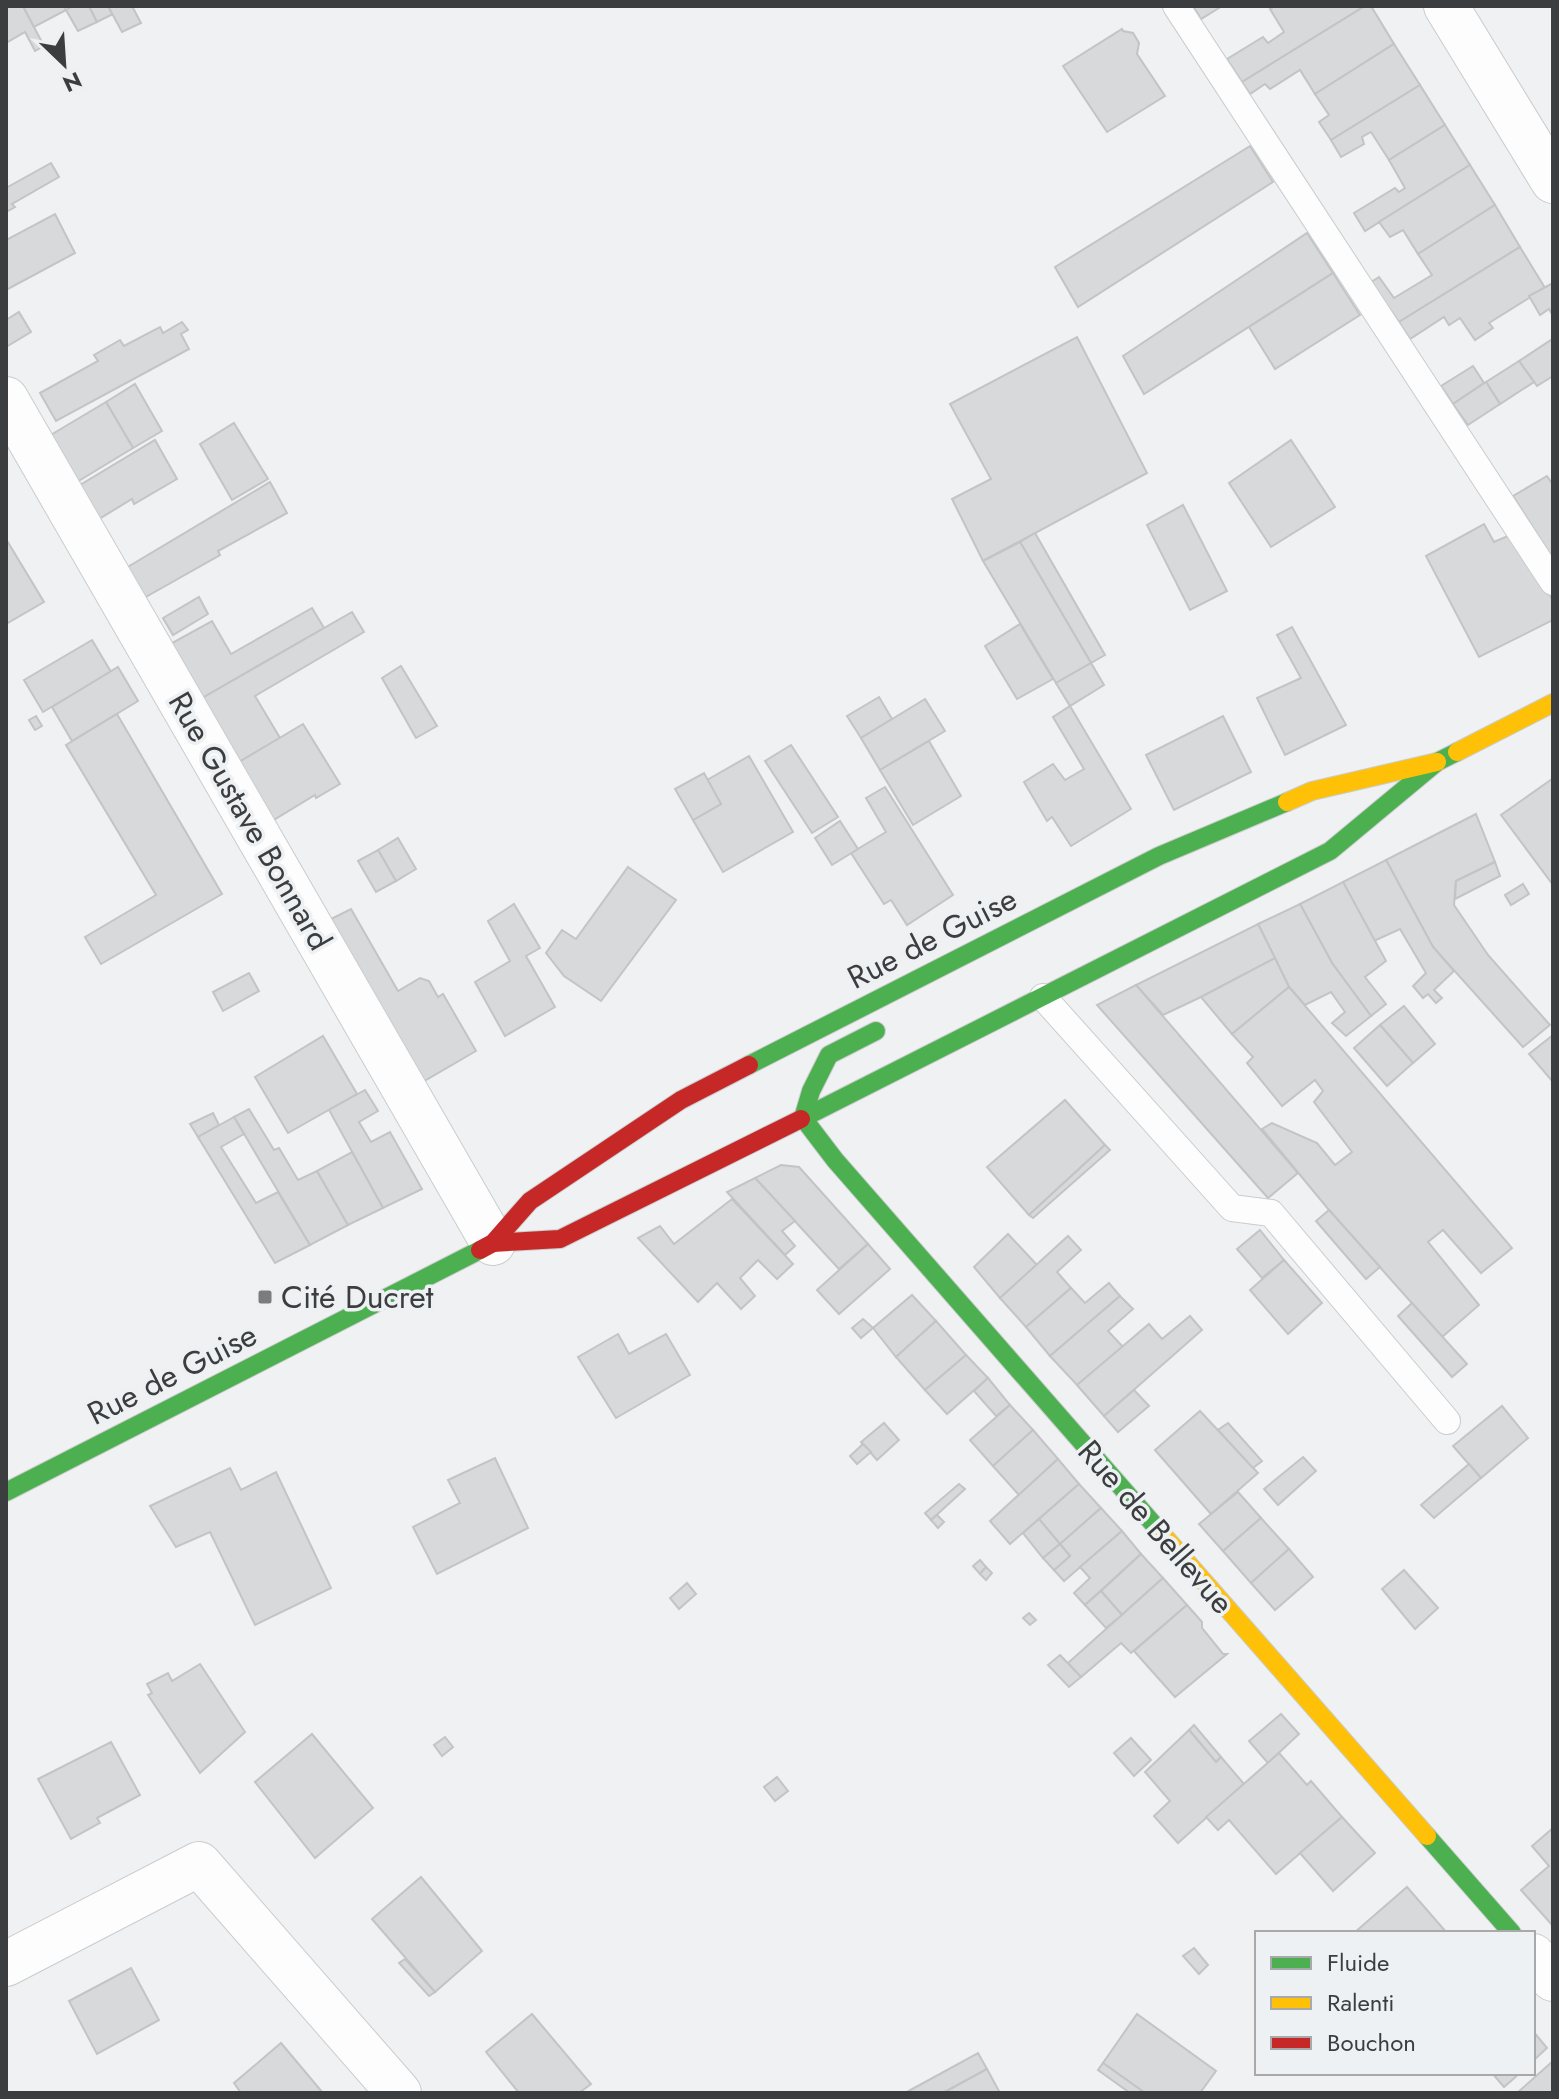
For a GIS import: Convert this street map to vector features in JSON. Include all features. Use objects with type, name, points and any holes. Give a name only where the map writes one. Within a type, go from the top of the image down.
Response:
[{"type":"main road","name":"Rue de Guise","points":[[493,1243],[560,1239],[1330,851],[1437,762],[1553,703]]},
{"type":"main road","name":"Rue de Guise","points":[[6,1492],[493,1243],[530,1201],[681,1100],[1159,856],[1312,791],[1437,762]]},
{"type":"main road","points":[[1156,879],[1159,856]]},
{"type":"main road","points":[[803,1118],[811,1091],[829,1055],[886,1026]]},
{"type":"main road","name":"Rue de Bellevue","points":[[803,1118],[845,1172],[1510,1931]]},
{"type":"street","points":[[1446,6],[1547,159]]},
{"type":"street","name":"Rue Gustave Bonnard","points":[[6,399],[493,1243]]},
{"type":"street","points":[[6,1964],[199,1864],[399,2093]]},
{"type":"street","points":[[1535,1958],[1553,1979]]},
{"type":"lane","points":[[1176,6],[1553,582]]},
{"type":"lane","points":[[1043,997],[1232,1208],[1271,1213],[1447,1421]]},
{"type":"building","points":[[6,6],[23,6],[44,46],[35,51],[25,32],[6,43]]},
{"type":"building","points":[[23,6],[64,6],[66,10],[34,27]]},
{"type":"building","points":[[73,6],[89,6],[97,22],[78,31],[66,10]]},
{"type":"building","points":[[89,6],[108,6],[113,14],[97,22]]},
{"type":"building","points":[[108,6],[132,6],[141,23],[122,32]]},
{"type":"building","points":[[1193,6],[1222,6],[1201,19]]},
{"type":"building","points":[[1275,6],[1365,6],[1242,82],[1227,59],[1263,37],[1268,43],[1284,32],[1270,9]]},
{"type":"building","points":[[1365,6],[1371,6],[1394,44],[1315,94],[1300,70],[1270,89],[1265,84],[1250,94],[1242,82]]},
{"type":"building","points":[[1122,29],[1133,33],[1139,43],[1137,54],[1165,96],[1107,132],[1063,66]]},
{"type":"building","points":[[1394,44],[1420,85],[1331,140],[1319,122],[1329,115],[1315,94]]},
{"type":"building","points":[[1420,85],[1445,125],[1389,160],[1371,132],[1362,137],[1364,144],[1341,157],[1331,140]]},
{"type":"building","points":[[1445,125],[1470,165],[1365,231],[1354,213],[1395,188],[1399,192],[1405,188],[1389,160]]},
{"type":"building","points":[[1250,146],[1273,182],[1078,307],[1055,267]]},
{"type":"building","points":[[51,163],[59,177],[12,204],[15,207],[6,212],[6,188]]},
{"type":"building","points":[[1470,165],[1495,205],[1418,254],[1403,230],[1390,237],[1379,222]]},
{"type":"building","points":[[1495,205],[1520,247],[1399,322],[1371,282],[1379,277],[1394,298],[1432,275],[1418,254]]},
{"type":"building","points":[[55,214],[75,253],[6,290],[6,240]]},
{"type":"building","points":[[1307,233],[1333,273],[1144,394],[1123,356]]},
{"type":"building","points":[[1520,247],[1545,288],[1489,323],[1493,328],[1475,340],[1460,318],[1449,325],[1444,317],[1410,339],[1399,322]]},
{"type":"building","points":[[1333,273],[1360,315],[1275,369],[1249,327]]},
{"type":"building","points":[[1553,283],[1553,316],[1549,309],[1540,315],[1529,296]]},
{"type":"building","points":[[19,312],[31,332],[6,347],[6,320]]},
{"type":"building","points":[[182,322],[188,330],[181,334],[189,349],[56,421],[40,393],[98,361],[94,355],[120,340],[124,346],[160,327],[163,333]]},
{"type":"building","points":[[1077,337],[1147,473],[983,561],[952,499],[991,479],[950,404]]},
{"type":"building","points":[[1551,340],[1553,376],[1537,386],[1519,361]]},
{"type":"building","points":[[1519,361],[1534,382],[1500,404],[1486,382]]},
{"type":"building","points":[[1473,366],[1484,383],[1453,404],[1441,386]]},
{"type":"building","points":[[1486,382],[1500,404],[1468,425],[1453,404]]},
{"type":"building","points":[[135,384],[162,431],[133,448],[106,402]]},
{"type":"building","points":[[106,402],[133,448],[77,482],[49,436]]},
{"type":"building","points":[[234,423],[268,479],[232,500],[200,444]]},
{"type":"building","points":[[155,440],[177,479],[134,504],[132,499],[94,522],[75,488]]},
{"type":"building","points":[[1291,440],[1335,507],[1271,547],[1229,483]]},
{"type":"building","points":[[1547,476],[1553,485],[1553,559],[1513,496]]},
{"type":"building","points":[[270,482],[287,513],[218,551],[220,555],[144,598],[126,568]]},
{"type":"building","points":[[1183,505],[1227,591],[1190,610],[1147,525]]},
{"type":"building","points":[[1484,524],[1494,542],[1517,532],[1553,601],[1553,620],[1479,657],[1426,556]]},
{"type":"building","points":[[1035,533],[1105,655],[1091,663],[1020,542]]},
{"type":"building","points":[[6,539],[44,602],[6,624]]},
{"type":"building","points":[[1020,542],[1091,663],[1056,683],[983,561]]},
{"type":"building","points":[[199,597],[208,614],[173,635],[163,618]]},
{"type":"building","points":[[312,608],[324,628],[197,701],[165,647],[212,621],[231,654]]},
{"type":"building","points":[[352,612],[364,632],[255,696],[280,738],[234,765],[197,701]]},
{"type":"building","points":[[1020,624],[1053,679],[1017,699],[985,646]]},
{"type":"building","points":[[1292,627],[1346,725],[1285,755],[1257,698],[1301,678],[1277,635]]},
{"type":"building","points":[[92,640],[111,672],[43,712],[24,680]]},
{"type":"building","points":[[1091,663],[1104,685],[1070,706],[1056,683]]},
{"type":"building","points":[[401,666],[437,726],[416,738],[382,678]]},
{"type":"building","points":[[118,667],[138,701],[72,741],[52,707]]},
{"type":"building","points":[[879,697],[892,719],[861,738],[847,716]]},
{"type":"building","points":[[925,699],[945,731],[880,770],[861,738]]},
{"type":"building","points":[[1070,706],[1131,809],[1071,846],[1052,817],[1047,821],[1024,782],[1053,764],[1065,780],[1084,769],[1053,717]]},
{"type":"building","points":[[117,714],[222,894],[101,964],[85,937],[156,895],[66,745]]},
{"type":"building","points":[[36,716],[42,726],[35,730],[29,720]]},
{"type":"building","points":[[1223,716],[1251,772],[1174,810],[1146,755]]},
{"type":"building","points":[[303,724],[340,784],[267,824],[234,765]]},
{"type":"building","points":[[929,741],[961,796],[913,825],[880,770]]},
{"type":"building","points":[[791,745],[838,817],[812,833],[765,761]]},
{"type":"building","points":[[749,756],[793,832],[723,872],[693,820],[721,804],[707,780]]},
{"type":"building","points":[[704,773],[721,804],[693,820],[675,789]]},
{"type":"building","points":[[1553,780],[1553,885],[1501,815]]},
{"type":"building","points":[[885,787],[953,895],[907,925],[891,900],[884,904],[851,853],[886,832],[866,798]]},
{"type":"building","points":[[1476,814],[1495,862],[1456,881],[1454,905],[1488,955],[1550,1025],[1523,1047],[1433,947],[1386,860]]},
{"type":"building","points":[[840,821],[858,849],[832,865],[815,838]]},
{"type":"building","points":[[398,838],[416,869],[396,881],[378,850]]},
{"type":"building","points":[[378,850],[396,881],[376,892],[358,861]]},
{"type":"building","points":[[1386,860],[1433,947],[1454,971],[1434,990],[1442,998],[1436,1003],[1428,994],[1423,998],[1413,986],[1426,973],[1400,929],[1374,941],[1343,882]]},
{"type":"building","points":[[1495,862],[1500,876],[1455,899],[1456,881]]},
{"type":"building","points":[[628,867],[676,900],[601,1001],[564,976],[546,953],[562,930],[576,939]]},
{"type":"building","points":[[1343,882],[1386,961],[1365,977],[1386,1004],[1371,1016],[1332,963],[1300,904]]},
{"type":"building","points":[[1523,884],[1529,894],[1511,905],[1505,895]]},
{"type":"building","points":[[514,904],[540,948],[526,956],[555,1007],[505,1036],[475,982],[510,961],[488,921]]},
{"type":"building","points":[[1300,904],[1332,963],[1371,1016],[1346,1036],[1332,1023],[1345,1012],[1331,992],[1305,1005],[1289,987],[1258,924]]},
{"type":"building","points":[[351,909],[398,991],[420,978],[429,981],[438,997],[443,994],[476,1051],[419,1084],[331,919]]},
{"type":"building","points":[[1258,924],[1275,958],[1201,997],[1163,1015],[1136,985]]},
{"type":"building","points":[[1275,958],[1289,987],[1232,1034],[1201,997]]},
{"type":"building","points":[[249,973],[259,991],[223,1011],[213,992]]},
{"type":"building","points":[[1136,985],[1298,1173],[1268,1198],[1097,1005]]},
{"type":"building","points":[[1289,987],[1512,1248],[1481,1273],[1443,1230],[1428,1242],[1479,1305],[1442,1337],[1262,1129],[1272,1123],[1317,1143],[1335,1165],[1352,1152],[1314,1102],[1323,1091],[1315,1080],[1282,1106],[1247,1063],[1253,1057],[1232,1034]]},
{"type":"building","points":[[1404,1006],[1435,1044],[1413,1063],[1380,1025]]},
{"type":"building","points":[[1380,1025],[1413,1063],[1387,1086],[1354,1048]]},
{"type":"building","points":[[1553,1035],[1553,1082],[1529,1054]]},
{"type":"building","points":[[323,1036],[357,1094],[288,1133],[255,1077]]},
{"type":"building","points":[[365,1090],[378,1111],[359,1122],[371,1142],[390,1132],[422,1189],[383,1208],[329,1110]]},
{"type":"building","points":[[1065,1100],[1105,1145],[1029,1215],[987,1167]]},
{"type":"building","points":[[249,1109],[274,1150],[279,1148],[298,1180],[317,1171],[348,1225],[310,1245],[234,1117]]},
{"type":"building","points":[[213,1113],[219,1125],[198,1137],[190,1124]]},
{"type":"building","points":[[234,1117],[244,1134],[221,1147],[256,1203],[278,1192],[310,1245],[275,1263],[198,1137]]},
{"type":"building","points":[[1105,1145],[1110,1150],[1033,1218],[1029,1215]]},
{"type":"building","points":[[352,1152],[383,1208],[348,1225],[317,1171]]},
{"type":"building","points":[[781,1165],[799,1167],[868,1244],[839,1269],[755,1178]]},
{"type":"building","points":[[755,1178],[795,1221],[782,1231],[795,1246],[785,1255],[727,1192]]},
{"type":"building","points":[[732,1199],[793,1264],[777,1279],[758,1260],[740,1278],[755,1296],[741,1309],[717,1283],[698,1302],[638,1238],[660,1226],[674,1244]]},
{"type":"building","points":[[1329,1210],[1380,1267],[1366,1279],[1316,1221]]},
{"type":"building","points":[[1260,1230],[1284,1260],[1262,1278],[1237,1249]]},
{"type":"building","points":[[1008,1234],[1037,1265],[1000,1298],[974,1267]]},
{"type":"building","points":[[1068,1236],[1081,1250],[1057,1272],[1071,1288],[1026,1327],[1000,1298]]},
{"type":"building","points":[[868,1244],[890,1269],[839,1314],[817,1290]]},
{"type":"building","points":[[1284,1260],[1322,1303],[1288,1334],[1250,1290]]},
{"type":"building","points":[[1109,1283],[1120,1296],[1050,1356],[1026,1327],[1071,1288],[1085,1303]]},
{"type":"building","points":[[912,1295],[936,1321],[896,1357],[873,1328]]},
{"type":"building","points":[[1120,1296],[1133,1309],[1108,1331],[1123,1347],[1077,1385],[1050,1356]]},
{"type":"building","points":[[1412,1303],[1467,1364],[1452,1377],[1398,1316]]},
{"type":"building","points":[[1190,1316],[1202,1330],[1104,1416],[1077,1385],[1149,1324],[1162,1339]]},
{"type":"building","points":[[863,1319],[873,1328],[861,1338],[852,1328]]},
{"type":"building","points":[[936,1321],[966,1355],[925,1390],[896,1357]]},
{"type":"building","points":[[618,1334],[629,1354],[666,1334],[690,1375],[616,1418],[578,1357]]},
{"type":"building","points":[[966,1355],[988,1378],[947,1414],[925,1390]]},
{"type":"building","points":[[988,1378],[1010,1405],[996,1416],[974,1391]]},
{"type":"building","points":[[1134,1390],[1149,1406],[1118,1432],[1104,1416]]},
{"type":"building","points":[[1010,1405],[1033,1430],[993,1466],[970,1440]]},
{"type":"building","points":[[1502,1406],[1528,1438],[1481,1478],[1453,1446]]},
{"type":"building","points":[[1200,1411],[1258,1473],[1211,1514],[1155,1450]]},
{"type":"building","points":[[884,1423],[899,1440],[877,1460],[861,1442]]},
{"type":"building","points":[[1228,1423],[1262,1461],[1253,1468],[1218,1430]]},
{"type":"building","points":[[1033,1430],[1058,1459],[1019,1495],[993,1466]]},
{"type":"building","points":[[863,1444],[871,1452],[857,1464],[850,1456]]},
{"type":"building","points":[[1303,1457],[1316,1471],[1278,1505],[1264,1489]]},
{"type":"building","points":[[495,1458],[528,1528],[437,1574],[413,1527],[460,1503],[448,1480]]},
{"type":"building","points":[[1058,1459],[1079,1484],[1010,1544],[990,1521]]},
{"type":"building","points":[[1469,1464],[1481,1478],[1434,1518],[1421,1505]]},
{"type":"building","points":[[230,1468],[241,1490],[276,1472],[331,1588],[255,1625],[210,1532],[176,1547],[150,1506]]},
{"type":"building","points":[[959,1484],[965,1489],[931,1520],[925,1513]]},
{"type":"building","points":[[1079,1484],[1101,1508],[1060,1544],[1039,1519]]},
{"type":"building","points":[[1238,1492],[1261,1518],[1223,1551],[1199,1524]]},
{"type":"building","points":[[1101,1508],[1122,1531],[1064,1581],[1054,1570],[1070,1556],[1060,1544]]},
{"type":"building","points":[[937,1515],[944,1522],[938,1528],[931,1520]]},
{"type":"building","points":[[1261,1518],[1289,1549],[1251,1583],[1223,1551]]},
{"type":"building","points":[[1039,1519],[1060,1544],[1043,1558],[1023,1533]]},
{"type":"building","points":[[1122,1531],[1141,1554],[1085,1605],[1074,1593],[1090,1578],[1080,1567]]},
{"type":"building","points":[[1060,1544],[1070,1556],[1054,1570],[1043,1558]]},
{"type":"building","points":[[1289,1549],[1313,1577],[1275,1610],[1251,1583]]},
{"type":"building","points":[[1141,1554],[1163,1578],[1122,1615],[1101,1591]]},
{"type":"building","points":[[980,1560],[986,1567],[980,1574],[973,1566]]},
{"type":"building","points":[[986,1567],[992,1573],[986,1580],[980,1574]]},
{"type":"building","points":[[1404,1570],[1438,1608],[1415,1629],[1382,1589]]},
{"type":"building","points":[[1163,1578],[1187,1605],[1131,1653],[1121,1643],[1081,1677],[1068,1663]]},
{"type":"building","points":[[687,1583],[696,1594],[679,1609],[670,1598]]},
{"type":"building","points":[[1101,1591],[1122,1615],[1106,1628],[1085,1605]]},
{"type":"building","points":[[1187,1605],[1223,1654],[1227,1654],[1175,1697],[1134,1651]]},
{"type":"building","points":[[1029,1613],[1036,1620],[1030,1625],[1023,1618]]},
{"type":"building","points":[[1060,1655],[1081,1677],[1069,1687],[1048,1665]]},
{"type":"building","points":[[200,1664],[245,1732],[200,1773],[148,1695],[152,1693],[147,1684],[168,1673],[172,1681]]},
{"type":"building","points":[[1281,1714],[1299,1734],[1268,1763],[1249,1741]]},
{"type":"building","points":[[1194,1725],[1221,1757],[1216,1762],[1189,1730]]},
{"type":"building","points":[[1189,1730],[1216,1762],[1221,1757],[1244,1784],[1178,1843],[1154,1816],[1170,1801],[1145,1772]]},
{"type":"building","points":[[312,1734],[373,1808],[315,1858],[255,1782]]},
{"type":"building","points":[[445,1737],[453,1747],[442,1756],[434,1745]]},
{"type":"building","points":[[1131,1738],[1151,1760],[1134,1776],[1114,1753]]},
{"type":"building","points":[[111,1742],[140,1795],[97,1818],[100,1823],[71,1839],[38,1779]]},
{"type":"building","points":[[1279,1753],[1307,1785],[1311,1781],[1342,1817],[1276,1874],[1229,1820],[1218,1830],[1206,1817]]},
{"type":"building","points":[[777,1777],[788,1791],[775,1801],[764,1787]]},
{"type":"building","points":[[1342,1817],[1375,1853],[1333,1891],[1300,1853]]},
{"type":"building","points":[[1553,1828],[1553,1926],[1521,1890],[1549,1866],[1532,1846]]},
{"type":"building","points":[[421,1877],[482,1951],[435,1992],[372,1919]]},
{"type":"building","points":[[1407,1887],[1445,1931],[1356,1931]]},
{"type":"building","points":[[1194,1948],[1208,1965],[1199,1974],[1183,1956]]},
{"type":"building","points":[[405,1959],[435,1992],[429,1996],[399,1963]]},
{"type":"building","points":[[131,1968],[159,2020],[97,2054],[69,2001]]},
{"type":"building","points":[[532,2014],[591,2084],[579,2093],[519,2093],[486,2052]]},
{"type":"building","points":[[1137,2014],[1216,2071],[1200,2093],[1145,2093],[1103,2063]]},
{"type":"building","points":[[1535,2033],[1547,2048],[1535,2059]]},
{"type":"building","points":[[281,2043],[323,2093],[241,2093],[234,2083]]},
{"type":"building","points":[[978,2053],[987,2069],[943,2093],[905,2093]]},
{"type":"building","points":[[1553,2061],[1553,2093],[1517,2093]]},
{"type":"building","points":[[1103,2063],[1145,2093],[1130,2093],[1098,2070]]},
{"type":"building","points":[[987,2069],[1000,2093],[943,2093]]},
{"type":"building","points":[[1494,2075],[1518,2075],[1504,2087]]},
{"type":"traffic: fast","points":[[801,1119],[1330,851],[1437,762],[1457,752]]},
{"type":"traffic: fast","points":[[749,1065],[1159,856],[1287,802]]},
{"type":"traffic: fast","points":[[803,1118],[811,1091],[829,1055],[876,1031]]},
{"type":"traffic: fast","points":[[803,1118],[835,1160],[1163,1535]]},
{"type":"traffic: fast","points":[[6,1492],[480,1250]]},
{"type":"traffic: fast","points":[[1427,1836],[1510,1931]]},
{"type":"traffic: slow","points":[[1457,752],[1553,703]]},
{"type":"traffic: slow","points":[[1287,802],[1312,791],[1437,762]]},
{"type":"traffic: slow","points":[[1163,1535],[1427,1836]]},
{"type":"traffic: jam","points":[[480,1250],[493,1243],[530,1201],[681,1100],[749,1065]]},
{"type":"traffic: jam","points":[[493,1243],[560,1239],[801,1119]]},
{"type":"place","name":"Cité Ducret","points":[[265,1297]]}]
